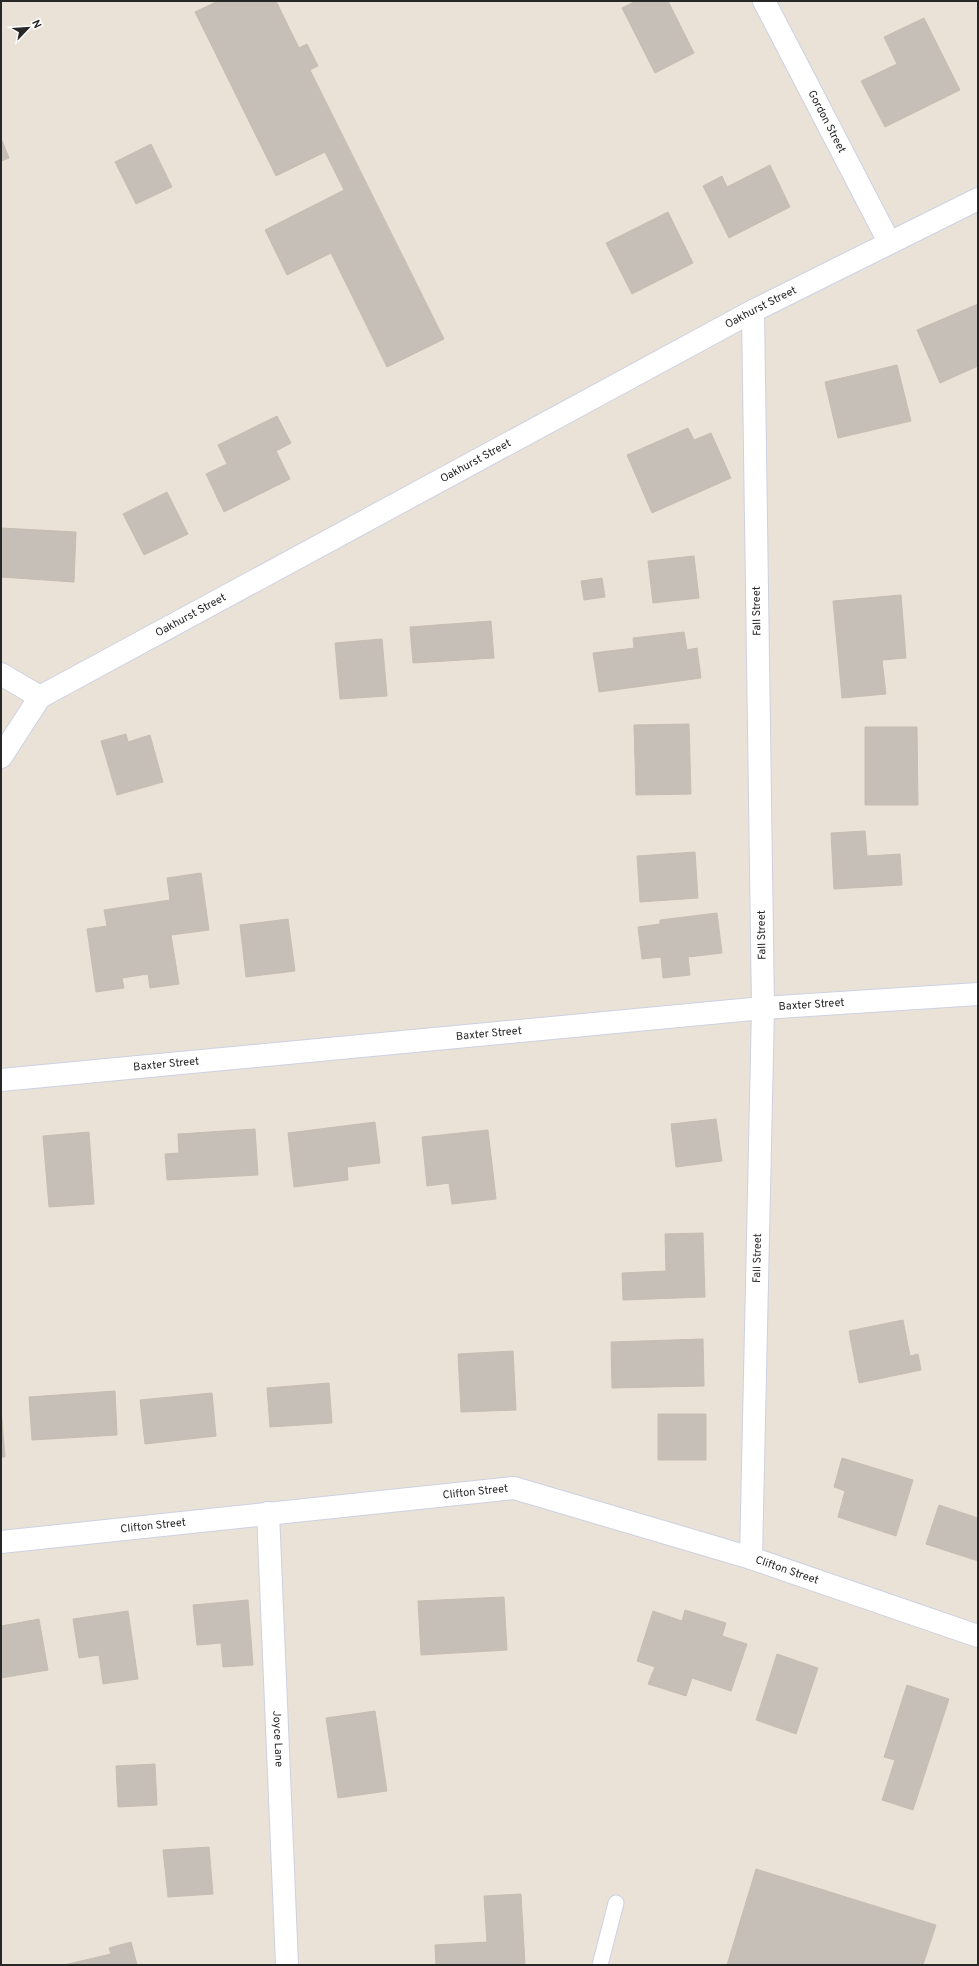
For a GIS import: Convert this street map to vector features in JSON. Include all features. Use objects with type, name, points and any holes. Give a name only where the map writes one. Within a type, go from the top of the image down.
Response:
[{"type":"street","name":"Gordon Street","points":[[764,1],[889,242]]},
{"type":"street","name":"Oakhurst Street","points":[[1,757],[40,697],[753,311],[978,199]]},
{"type":"street","name":"Fall Street","points":[[751,1558],[763,1008],[753,311]]},
{"type":"street","points":[[1,674],[40,697]]},
{"type":"street","name":"Baxter Street","points":[[1,1080],[763,1008],[978,994]]},
{"type":"street","name":"Clifton Street","points":[[1,1542],[514,1488],[751,1558],[978,1636]]},
{"type":"street","name":"Joyce Lane","points":[[268,1513],[287,1965]]},
{"type":"lane","points":[[600,1965],[616,1903]]},
{"type":"building","points":[[218,1],[276,1],[299,48],[307,44],[318,66],[310,70],[444,339],[387,367],[331,253],[287,275],[265,230],[344,190],[325,152],[276,176],[195,12]]},
{"type":"building","points":[[636,1],[668,1],[694,53],[655,73],[622,8]]},
{"type":"building","points":[[924,18],[960,90],[885,127],[861,81],[897,64],[884,37]]},
{"type":"building","points":[[1,138],[9,158],[1,161]]},
{"type":"building","points":[[151,144],[172,187],[136,204],[115,162]]},
{"type":"building","points":[[770,165],[790,207],[729,238],[703,186],[722,176],[727,187]]},
{"type":"building","points":[[668,212],[693,263],[632,294],[606,243]]},
{"type":"building","points":[[978,304],[978,366],[940,383],[917,330]]},
{"type":"building","points":[[897,365],[911,421],[838,438],[825,382]]},
{"type":"building","points":[[277,416],[291,443],[276,451],[290,479],[224,512],[206,474],[227,464],[218,445]]},
{"type":"building","points":[[688,428],[694,440],[711,433],[731,478],[652,513],[627,455]]},
{"type":"building","points":[[167,492],[188,534],[144,555],[123,514]]},
{"type":"building","points":[[1,528],[76,532],[74,582],[1,577]]},
{"type":"building","points":[[694,556],[699,598],[653,603],[648,561]]},
{"type":"building","points":[[602,578],[605,597],[584,600],[581,581]]},
{"type":"building","points":[[901,595],[906,658],[882,660],[886,694],[842,698],[833,601]]},
{"type":"building","points":[[491,621],[494,658],[413,663],[410,627]]},
{"type":"building","points":[[684,632],[687,650],[697,648],[701,678],[599,692],[593,653],[634,648],[633,638]]},
{"type":"building","points":[[382,639],[387,696],[340,699],[335,643]]},
{"type":"building","points":[[689,724],[691,794],[636,795],[634,725]]},
{"type":"building","points":[[865,727],[917,727],[918,805],[865,805]]},
{"type":"building","points":[[126,734],[128,742],[150,735],[163,782],[117,795],[101,741]]},
{"type":"building","points":[[865,831],[867,856],[900,854],[902,885],[834,889],[831,833]]},
{"type":"building","points":[[695,852],[698,898],[640,902],[637,856]]},
{"type":"building","points":[[201,873],[209,930],[171,935],[179,984],[150,988],[148,974],[122,978],[124,988],[96,992],[87,929],[107,926],[104,910],[170,900],[167,878]]},
{"type":"building","points":[[717,913],[722,953],[688,957],[690,975],[663,978],[661,957],[642,959],[638,927],[660,924],[660,920]]},
{"type":"building","points":[[288,919],[295,971],[246,977],[240,925]]},
{"type":"building","points":[[716,1119],[722,1161],[676,1167],[671,1124]]},
{"type":"building","points":[[375,1122],[380,1163],[347,1167],[348,1180],[294,1187],[288,1133]]},
{"type":"building","points":[[255,1129],[258,1175],[167,1180],[165,1154],[179,1153],[178,1134]]},
{"type":"building","points":[[488,1130],[496,1199],[452,1204],[449,1183],[427,1186],[422,1137]]},
{"type":"building","points":[[89,1132],[94,1204],[49,1207],[43,1136]]},
{"type":"building","points":[[703,1233],[705,1297],[623,1300],[622,1273],[666,1271],[665,1234]]},
{"type":"building","points":[[903,1320],[910,1356],[918,1354],[921,1370],[859,1383],[849,1331]]},
{"type":"building","points":[[703,1339],[704,1386],[612,1388],[611,1342]]},
{"type":"building","points":[[513,1351],[516,1410],[461,1412],[458,1354]]},
{"type":"building","points":[[329,1383],[332,1423],[270,1427],[267,1388]]},
{"type":"building","points":[[115,1391],[117,1435],[32,1440],[29,1397]]},
{"type":"building","points":[[212,1393],[216,1436],[145,1444],[140,1400]]},
{"type":"building","points":[[1,1410],[5,1457],[1,1457]]},
{"type":"building","points":[[658,1414],[706,1414],[706,1460],[658,1460]]},
{"type":"building","points":[[842,1458],[913,1480],[896,1536],[838,1517],[845,1491],[834,1487]]},
{"type":"building","points":[[939,1505],[978,1518],[978,1561],[926,1544]]},
{"type":"building","points":[[504,1597],[507,1650],[421,1655],[418,1601]]},
{"type":"building","points":[[248,1600],[253,1665],[223,1667],[221,1643],[197,1645],[193,1605]]},
{"type":"building","points":[[685,1610],[726,1623],[722,1636],[747,1644],[731,1691],[692,1678],[686,1696],[648,1684],[655,1667],[637,1661],[653,1611],[682,1621]]},
{"type":"building","points":[[128,1611],[138,1679],[103,1684],[99,1655],[79,1658],[73,1619]]},
{"type":"building","points":[[39,1619],[48,1670],[1,1678],[1,1626]]},
{"type":"building","points":[[777,1654],[818,1668],[796,1734],[756,1720]]},
{"type":"building","points":[[907,1685],[949,1699],[913,1810],[882,1800],[895,1760],[884,1757]]},
{"type":"building","points":[[375,1711],[387,1791],[338,1798],[326,1718]]},
{"type":"building","points":[[155,1764],[157,1805],[118,1807],[116,1766]]},
{"type":"building","points":[[209,1847],[213,1894],[168,1897],[163,1850]]},
{"type":"building","points":[[756,1869],[936,1925],[923,1965],[727,1965]]},
{"type":"building","points":[[521,1894],[525,1965],[436,1965],[435,1945],[487,1942],[484,1896]]},
{"type":"building","points":[[131,1942],[137,1965],[64,1965],[111,1954],[109,1948]]}]
